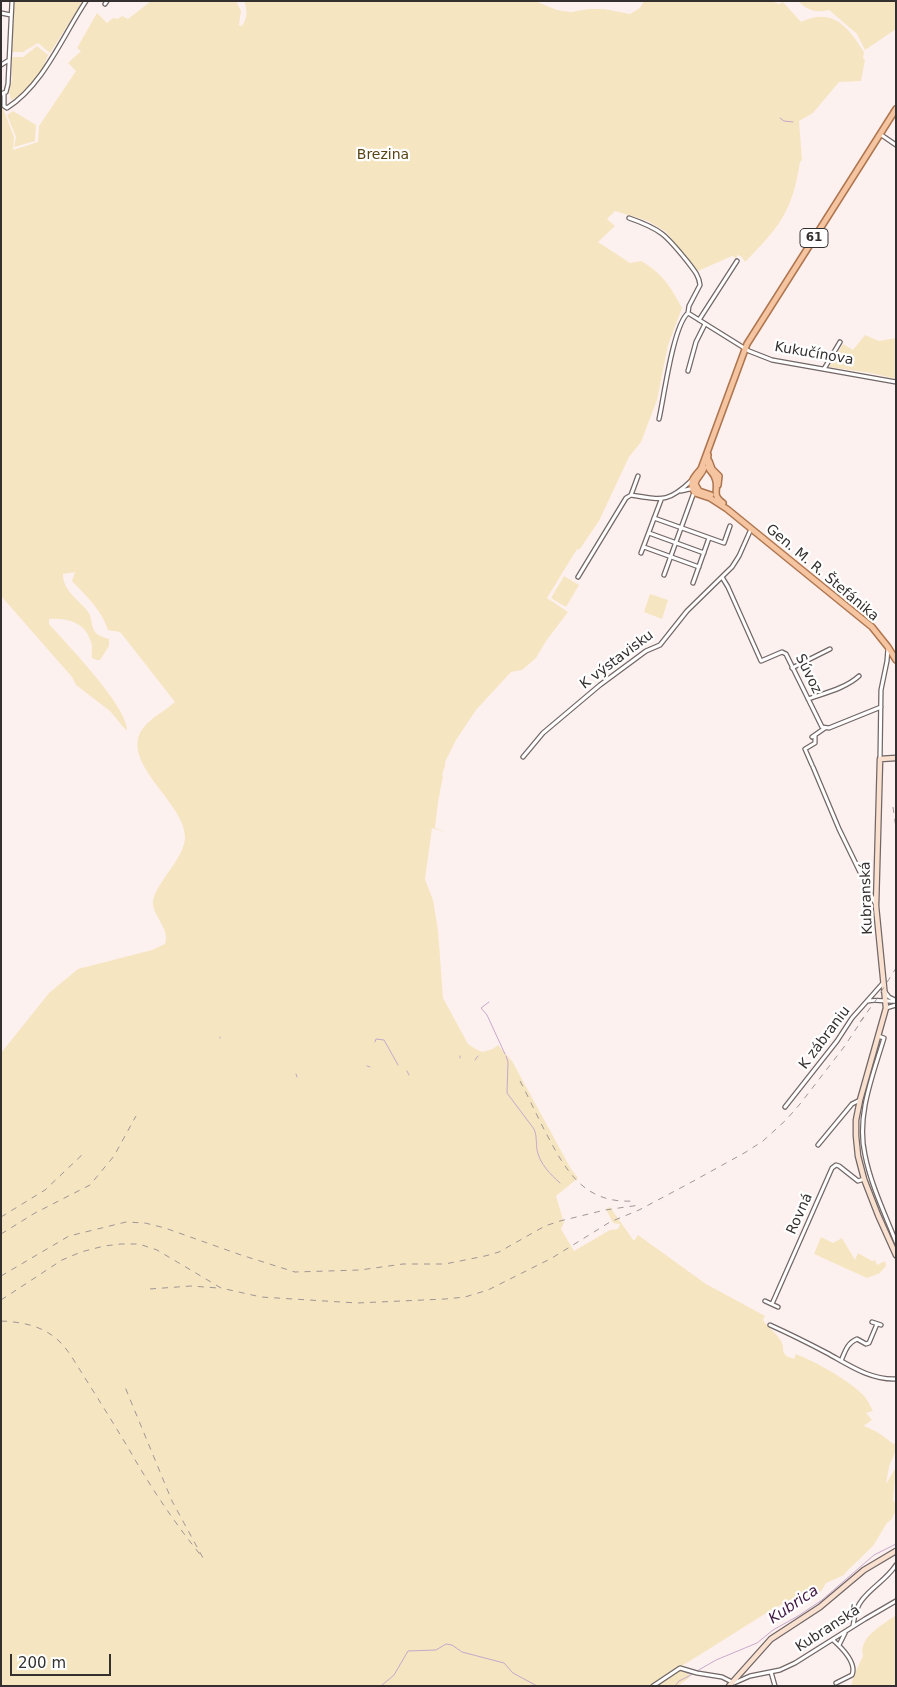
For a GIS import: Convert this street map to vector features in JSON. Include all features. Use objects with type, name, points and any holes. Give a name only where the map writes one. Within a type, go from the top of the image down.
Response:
[{"type":"main road","name":"61","points":[[693,490],[745,349],[896,109]]},
{"type":"main road","name":"61","points":[[707,456],[707,466],[716,479],[717,497],[722,504]]},
{"type":"main road","points":[[707,456],[710,464],[719,476],[718,493],[722,504]]},
{"type":"main road","name":"61","points":[[692,480],[700,472]]},
{"type":"main road","points":[[700,472],[710,472]]},
{"type":"main road","points":[[692,480],[693,490]]},
{"type":"main road","points":[[705,493],[711,492],[719,480]]},
{"type":"main road","name":"61","points":[[693,490],[713,497],[751,528]]},
{"type":"main road","name":"61","points":[[693,490],[700,496],[710,498],[722,504]]},
{"type":"main road","name":"Gen. M. R. Štefánika","points":[[751,528],[861,618],[876,632],[896,660]]},
{"type":"street","points":[[12,1],[8,84],[3,94],[4,106],[7,108],[38,79],[86,1]]},
{"type":"street","points":[[2,14],[11,15]]},
{"type":"street","points":[[1,65],[9,60]]},
{"type":"street","points":[[880,134],[896,145]]},
{"type":"street","points":[[628,218],[648,224],[664,234],[696,273],[700,285],[677,335],[659,419]]},
{"type":"street","points":[[699,320],[737,261]]},
{"type":"street","name":"Kukučínova","points":[[688,313],[745,349],[772,360],[896,382]]},
{"type":"street","points":[[688,371],[696,342],[706,324]]},
{"type":"street","points":[[824,369],[840,342]]},
{"type":"street","points":[[578,577],[626,498],[631,495],[638,476]]},
{"type":"street","points":[[631,495],[661,500],[675,495],[692,480]]},
{"type":"street","points":[[664,575],[693,490],[680,491]]},
{"type":"street","points":[[641,553],[661,500]]},
{"type":"street","points":[[654,518],[724,543],[730,526]]},
{"type":"street","name":"K výstavisku","points":[[524,757],[543,733],[600,685],[646,651],[660,645],[687,611],[722,577],[737,559],[751,528]]},
{"type":"street","points":[[649,533],[704,553]]},
{"type":"street","points":[[693,583],[709,538]]},
{"type":"street","points":[[644,547],[699,567]]},
{"type":"street","name":"Súvoz","points":[[722,577],[762,661],[782,652],[786,654],[820,725],[825,728]]},
{"type":"street","name":"Kubranská","points":[[888,647],[887,664],[882,685],[876,906],[886,1008],[860,1097],[856,1125],[858,1156],[864,1179],[890,1245],[896,1255]]},
{"type":"street","points":[[792,668],[830,649]]},
{"type":"street","points":[[808,700],[852,681],[859,676]]},
{"type":"street","points":[[876,906],[839,829],[805,749],[815,744],[814,736],[825,728],[881,707]]},
{"type":"street","points":[[880,759],[896,758]]},
{"type":"street","name":"K zábraniu","points":[[784,1107],[837,1041],[852,1018],[884,982]]},
{"type":"street","points":[[884,990],[889,997],[896,1001]]},
{"type":"street","points":[[868,1002],[876,1000],[896,1001]]},
{"type":"street","points":[[886,1008],[896,1005]]},
{"type":"street","name":"Kubranská","points":[[878,1036],[884,1038],[867,1096],[863,1125],[865,1154],[896,1243],[890,1245]]},
{"type":"street","points":[[870,1064],[876,1066]]},
{"type":"street","points":[[818,1145],[852,1104],[860,1097],[867,1096]]},
{"type":"street","points":[[856,1125],[863,1125]]},
{"type":"street","points":[[858,1156],[865,1154]]},
{"type":"street","name":"Rovná","points":[[772,1304],[832,1168],[836,1165],[839,1166],[858,1181],[864,1179]]},
{"type":"street","points":[[867,1186],[874,1184]]},
{"type":"street","points":[[878,1216],[885,1212]]},
{"type":"street","points":[[765,1301],[778,1307]]},
{"type":"street","points":[[841,1360],[849,1343],[857,1339],[866,1344],[868,1343],[879,1325],[872,1322]]},
{"type":"street","points":[[770,1325],[872,1376],[896,1379]]},
{"type":"street","points":[[653,1686],[680,1668],[722,1677],[731,1684],[771,1639],[820,1607],[864,1570],[896,1551]]},
{"type":"street","points":[[853,1627],[854,1618],[862,1600],[886,1579],[896,1565]]},
{"type":"street","name":"Kubranská","points":[[731,1684],[750,1676],[771,1672],[795,1664],[896,1601]]},
{"type":"street","points":[[839,1645],[845,1632]]},
{"type":"street","points":[[833,1640],[850,1660],[854,1669],[852,1675],[836,1683]]},
{"type":"street","points":[[744,1669],[750,1676]]},
{"type":"street","points":[[771,1672],[775,1686]]},
{"type":"green space","points":[[14,1],[83,1],[50,53],[38,43],[23,52],[12,52]]},
{"type":"green space","name":"Brezina","points":[[151,1],[236,1],[241,11],[239,25],[242,26],[246,14],[244,1],[535,1],[557,10],[571,12],[604,9],[630,14],[640,8],[644,1],[771,1],[779,4],[783,2],[801,22],[812,18],[831,18],[852,35],[864,52],[863,58],[865,60],[861,81],[839,82],[813,113],[799,121],[802,160],[793,194],[788,207],[775,228],[745,262],[738,255],[736,258],[732,256],[698,271],[666,232],[648,221],[615,211],[607,219],[615,226],[598,242],[630,263],[641,261],[655,270],[670,287],[682,308],[668,345],[657,400],[641,442],[629,457],[599,521],[579,550],[577,549],[547,598],[568,612],[536,658],[522,670],[511,672],[476,710],[456,740],[445,762],[435,828],[448,833],[432,828],[425,879],[433,900],[438,930],[443,998],[468,1044],[482,1052],[493,1049],[498,1045],[512,1061],[571,1169],[578,1178],[556,1196],[564,1223],[561,1229],[574,1251],[610,1230],[618,1229],[620,1224],[613,1223],[606,1209],[610,1207],[634,1241],[638,1235],[706,1284],[765,1316],[763,1320],[782,1342],[783,1351],[786,1356],[794,1359],[796,1354],[813,1362],[833,1372],[859,1391],[873,1411],[866,1413],[872,1420],[862,1427],[872,1429],[893,1444],[895,1443],[895,1453],[889,1467],[886,1484],[896,1467],[893,1500],[896,1504],[896,1510],[873,1546],[844,1575],[826,1583],[822,1590],[810,1600],[803,1593],[768,1612],[650,1686],[1,1686],[1,1053],[49,993],[78,969],[152,950],[165,944],[166,934],[154,910],[154,898],[157,889],[180,854],[185,836],[182,823],[175,810],[146,770],[137,744],[144,727],[175,702],[121,633],[108,630],[97,609],[72,581],[75,572],[63,574],[66,586],[89,613],[95,632],[109,639],[109,646],[100,660],[97,660],[92,658],[91,642],[80,626],[62,619],[49,619],[49,624],[107,691],[124,719],[127,730],[110,711],[76,685],[72,677],[1,596],[1,97],[14,137],[13,150],[38,142],[39,126],[76,71],[68,63],[81,51],[77,48],[97,13],[107,23],[113,18],[118,19],[122,16],[128,19]]},
{"type":"green space","points":[[798,1],[896,1],[896,29],[865,50],[857,34],[829,10],[813,10],[805,7]]},
{"type":"green space","points":[[37,46],[48,55],[42,69],[24,93],[11,100],[9,91],[12,79],[12,57],[23,57]]},
{"type":"green space","points":[[13,111],[36,125],[35,141],[14,147],[16,137],[7,115]]},
{"type":"green space","points":[[865,335],[879,341],[896,338],[896,379],[829,367],[843,344],[853,350]]},
{"type":"green space","points":[[564,576],[579,585],[566,607],[551,598]]},
{"type":"green space","points":[[650,594],[668,600],[662,619],[644,612]]},
{"type":"green space","points":[[821,1237],[833,1243],[842,1238],[855,1260],[858,1253],[872,1261],[875,1260],[877,1265],[885,1261],[886,1266],[880,1273],[867,1278],[814,1254]]},
{"type":"green space","points":[[896,1615],[896,1686],[851,1686],[863,1656],[862,1649],[864,1643],[873,1632]]},
{"type":"green space","points":[[681,1669],[686,1670],[690,1677],[678,1686],[655,1686]]},
{"type":"waterway","points":[[780,118],[784,121],[793,122]]},
{"type":"waterway","points":[[489,1002],[481,1008],[487,1015],[505,1054]]},
{"type":"waterway","points":[[375,1042],[376,1039],[384,1040],[398,1065]]},
{"type":"waterway","points":[[475,1060],[478,1056]]},
{"type":"waterway","points":[[506,1056],[508,1062],[507,1093],[534,1129],[538,1155],[543,1164],[560,1183]]},
{"type":"waterway","points":[[407,1071],[409,1075]]},
{"type":"waterway","name":"Kubrica","points":[[697,1671],[716,1660],[757,1643],[773,1630],[822,1600],[874,1555],[896,1544]]},
{"type":"waterway","points":[[381,1686],[394,1675],[408,1651],[436,1650],[446,1644],[452,1645],[462,1652],[504,1663],[513,1673],[537,1686]]},
{"type":"waterway","points":[[680,1670],[690,1674]]},
{"type":"waterway","name":"Kubrica","points":[[675,1686],[679,1681],[693,1674]]},
{"type":"railway","points":[[893,807],[896,828]]},
{"type":"railway","points":[[860,1022],[896,968]]},
{"type":"railway","points":[[1,1300],[62,1260],[81,1252],[121,1244],[139,1244],[157,1250],[221,1288],[261,1297],[357,1303],[445,1299],[465,1297],[488,1290],[552,1258],[610,1222],[639,1210],[763,1141],[800,1104],[844,1047],[864,1017]]},
{"type":"railway","points":[[520,1081],[553,1147],[569,1172],[589,1191],[602,1197],[634,1201]]},
{"type":"railway","points":[[1,1234],[35,1213],[90,1185],[114,1156],[136,1116]]},
{"type":"railway","points":[[1,1217],[45,1190],[84,1153]]},
{"type":"railway","points":[[1,1276],[69,1236],[126,1222],[145,1223],[165,1228],[295,1272],[360,1270],[403,1264],[445,1264],[485,1256],[499,1252],[545,1226],[560,1221],[605,1210],[640,1205]]},
{"type":"railway","points":[[150,1289],[191,1286],[218,1288]]},
{"type":"railway","points":[[1,1321],[33,1326],[47,1332],[63,1345],[155,1492],[203,1558],[172,1501],[125,1387]]}]
